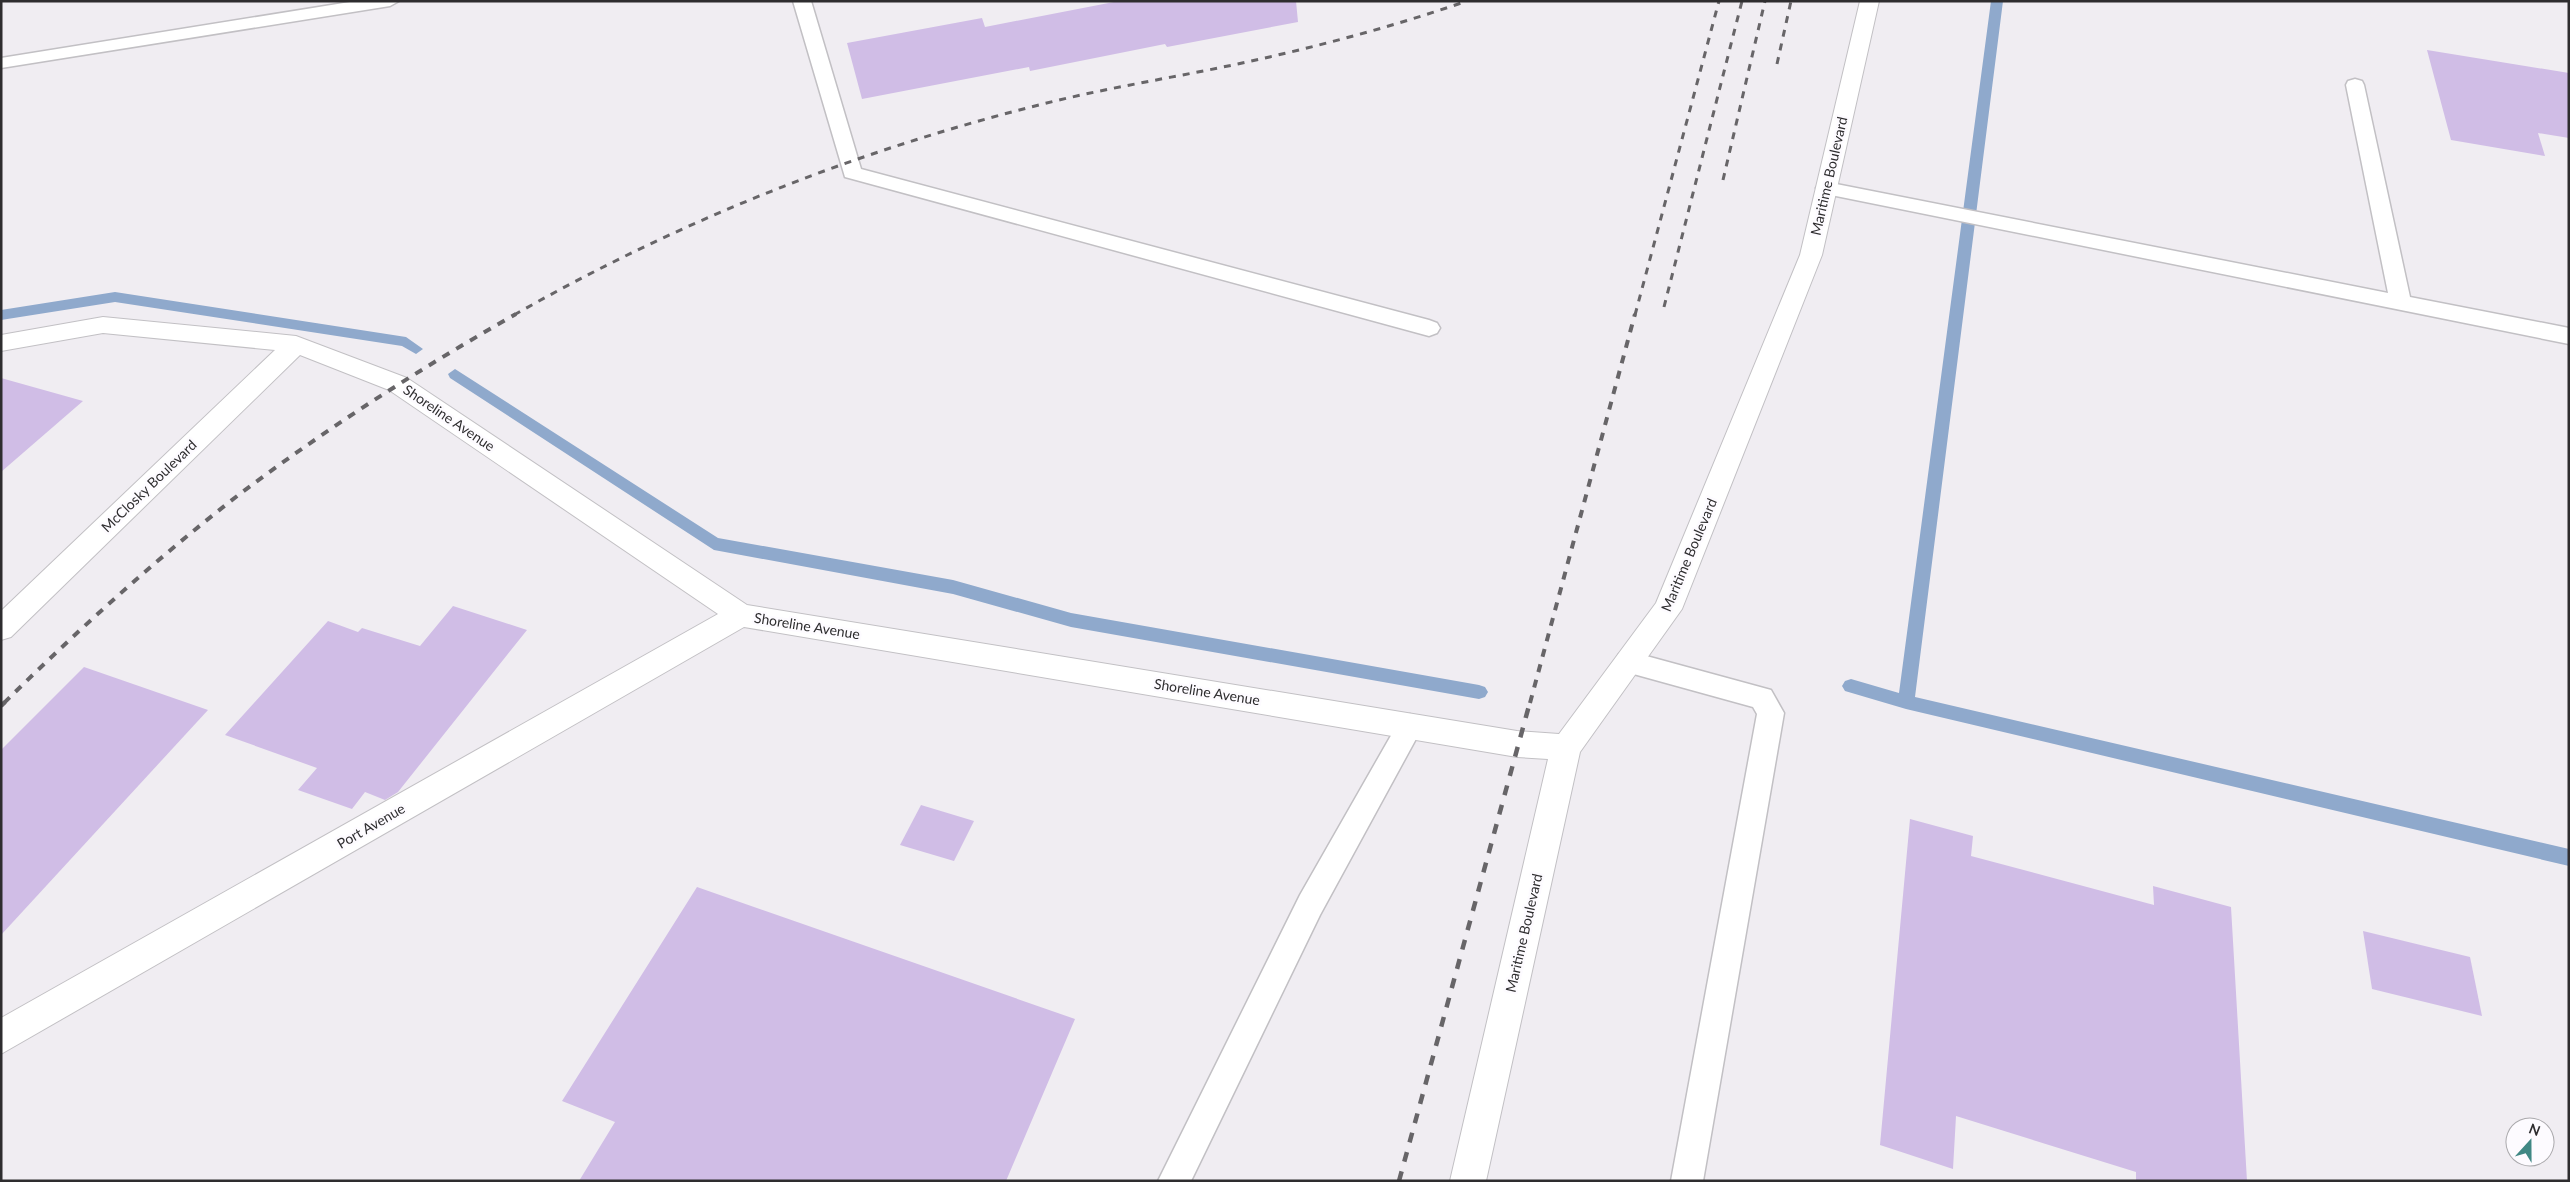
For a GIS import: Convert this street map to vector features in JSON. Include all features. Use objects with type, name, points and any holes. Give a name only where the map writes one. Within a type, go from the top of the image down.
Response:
[{"type":"street","name":"Maritime Boulevard","points":[[1468,1181],[1566,747],[1668,609],[1811,255],[1870,1]]},
{"type":"street","name":"Shoreline Avenue","points":[[1,343],[103,325],[296,344],[398,384],[741,615],[1518,744],[1566,747]]},
{"type":"street","name":"McClosky Boulevard","points":[[1,629],[296,344]]},
{"type":"street","name":"Port Avenue","points":[[1,1036],[741,615]]},
{"type":"lane","points":[[1,63],[390,1]]},
{"type":"lane","points":[[802,1],[852,173],[1429,328]]},
{"type":"lane","points":[[2354,85],[2401,303]]},
{"type":"lane","points":[[1826,188],[2569,336]]},
{"type":"lane","points":[[1628,662],[1762,698],[1771,713],[1687,1181]]},
{"type":"lane","points":[[1174,1181],[1310,905],[1410,726]]},
{"type":"building","points":[[1119,1],[1296,1],[1298,22],[1167,47],[1165,44],[1030,71],[1029,67],[862,99],[847,43],[982,18],[985,27]]},
{"type":"building","points":[[2427,50],[2569,73],[2569,138],[2538,133],[2545,156],[2451,140]]},
{"type":"building","points":[[1,378],[83,401],[1,472]]},
{"type":"building","points":[[453,606],[527,630],[398,792],[385,800],[365,792],[352,809],[298,790],[317,768],[225,735],[328,621],[358,632],[362,628],[420,646]]},
{"type":"building","points":[[84,667],[208,710],[1,935],[1,750]]},
{"type":"building","points":[[921,805],[974,821],[954,861],[900,845]]},
{"type":"building","points":[[1910,819],[1973,836],[1971,856],[2154,905],[2153,886],[2231,907],[2247,1181],[2136,1181],[2136,1172],[1956,1116],[1953,1169],[1880,1145]]},
{"type":"building","points":[[697,887],[1075,1019],[1006,1181],[579,1181],[615,1122],[562,1101]]},
{"type":"building","points":[[2363,931],[2470,957],[2482,1016],[2372,989]]},
{"type":"waterway","points":[[1906,702],[1997,1]]},
{"type":"waterway","points":[[1,315],[115,297],[406,342],[416,349]]},
{"type":"waterway","points":[[455,374],[714,544],[953,587],[1071,620],[1479,692]]},
{"type":"waterway","points":[[1851,686],[1906,702]]},
{"type":"waterway","points":[[1906,702],[2569,858]]},
{"type":"railway","points":[[514,315],[576,281],[704,219],[769,192],[903,144],[970,123],[1062,99],[1228,66],[1319,45],[1467,1]]},
{"type":"railway","points":[[1635,315],[1719,1]]},
{"type":"railway","points":[[1664,307],[1742,1]]},
{"type":"railway","points":[[1723,180],[1765,1]]},
{"type":"railway","points":[[1777,64],[1791,1]]},
{"type":"railway","points":[[4,703],[119,595],[241,493],[376,399],[445,355],[516,314]]},
{"type":"railway","points":[[1530,703],[1635,314]]},
{"type":"railway","points":[[1399,1181],[1530,702]]},
{"type":"railway","points":[[1,706],[4,703]]}]
